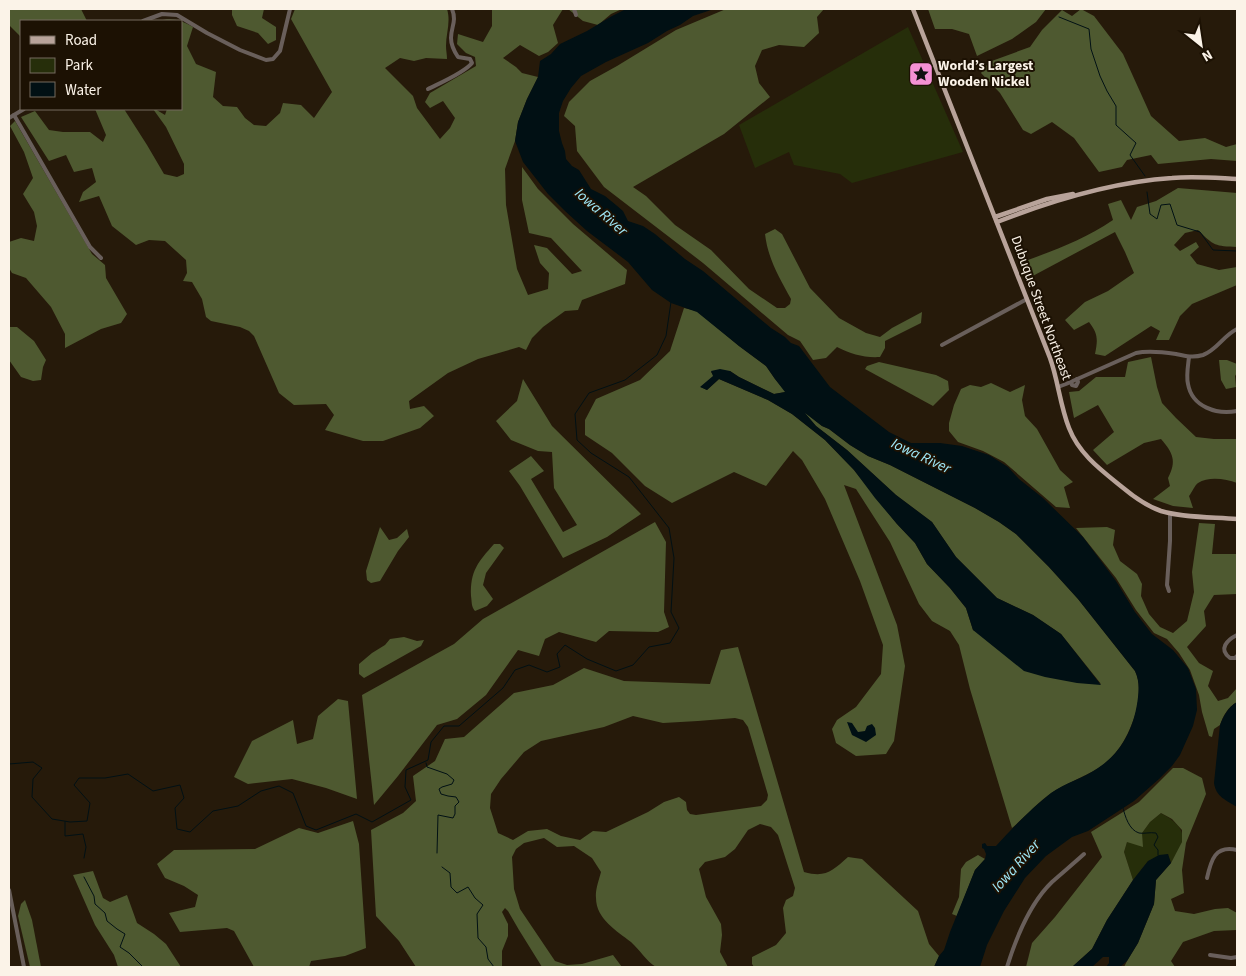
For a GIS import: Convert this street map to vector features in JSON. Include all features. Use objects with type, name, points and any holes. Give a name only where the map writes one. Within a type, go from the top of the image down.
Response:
[{"type":"main road","name":"Dubuque Street Northeast","points":[[913,9],[1053,368],[1063,410],[1074,438],[1087,457],[1108,476],[1139,500],[1155,509],[1170,513],[1237,519]]},
{"type":"main road","points":[[995,217],[1047,199],[1132,182],[1194,177],[1237,179]]},
{"type":"main road","points":[[997,222],[1087,192]]},
{"type":"street","points":[[146,20],[162,14],[177,15],[227,44],[266,60],[273,59],[280,52],[290,9]]},
{"type":"street","points":[[428,89],[462,71],[472,63],[470,59],[458,57],[453,48],[451,37],[454,26],[454,12],[452,9]]},
{"type":"street","points":[[574,9],[576,15]]},
{"type":"street","points":[[9,118],[22,110]]},
{"type":"street","points":[[14,115],[90,247],[101,258]]},
{"type":"street","points":[[942,345],[1027,299]]},
{"type":"street","points":[[1058,387],[1124,357],[1142,352],[1158,352],[1189,357],[1198,356],[1209,352],[1237,329]]},
{"type":"street","points":[[1189,357],[1188,385],[1197,402],[1215,411],[1237,411]]},
{"type":"street","points":[[1169,591],[1167,585],[1170,513]]},
{"type":"street","points":[[1237,635],[1229,640],[1224,650],[1230,658],[1237,656]]},
{"type":"street","points":[[1206,878],[1211,862],[1216,855],[1224,850],[1237,850]]},
{"type":"street","points":[[1007,967],[1019,930],[1039,898],[1052,882],[1084,854]]},
{"type":"street","points":[[9,890],[24,967]]},
{"type":"street","points":[[1210,955],[1237,957]]},
{"type":"green space","points":[[9,9],[81,9],[86,20],[20,20],[20,36],[9,25]]},
{"type":"green space","points":[[232,9],[264,9],[262,18],[276,27],[276,40],[268,44],[258,33],[237,26],[232,15]]},
{"type":"green space","points":[[295,9],[447,9],[449,18],[446,46],[447,59],[426,58],[414,61],[400,58],[385,68],[413,96],[417,108],[440,139],[450,128],[455,118],[443,101],[430,108],[425,102],[430,93],[476,66],[475,57],[466,53],[457,44],[458,34],[483,42],[492,26],[492,9],[563,9],[553,25],[558,43],[548,52],[539,56],[520,45],[503,58],[522,73],[538,77],[518,122],[515,141],[505,169],[506,205],[517,269],[528,295],[548,289],[549,273],[540,263],[534,245],[547,248],[572,274],[582,271],[551,238],[529,233],[522,200],[522,167],[538,189],[573,224],[627,270],[625,284],[582,300],[578,310],[565,311],[543,327],[532,338],[526,350],[519,347],[478,359],[448,373],[409,401],[410,409],[424,406],[434,416],[420,428],[383,441],[363,441],[325,430],[334,415],[326,404],[294,405],[279,393],[254,336],[249,331],[240,327],[211,321],[206,317],[202,299],[192,282],[183,281],[187,273],[186,260],[165,241],[149,240],[136,245],[112,226],[99,196],[79,202],[83,192],[96,182],[92,168],[74,172],[66,155],[49,161],[21,117],[35,111],[49,130],[90,132],[103,142],[106,135],[95,110],[125,110],[164,174],[177,177],[184,174],[184,164],[166,127],[154,110],[165,115],[167,110],[182,110],[182,22],[193,27],[187,46],[196,64],[216,72],[213,97],[223,106],[237,107],[245,118],[254,125],[266,126],[280,113],[283,103],[301,105],[314,118],[332,92],[291,19]]},
{"type":"green space","points":[[568,9],[622,9],[611,14],[598,25],[583,21]]},
{"type":"green space","points":[[726,9],[824,9],[817,17],[819,33],[804,47],[779,45],[762,50],[755,66],[759,83],[770,97],[724,134],[633,187],[646,196],[675,225],[711,250],[749,289],[777,308],[785,308],[790,304],[791,299],[775,268],[766,243],[765,234],[775,229],[782,234],[810,288],[839,318],[866,333],[880,337],[892,328],[922,312],[921,323],[885,341],[885,348],[880,357],[858,355],[837,347],[826,358],[813,360],[800,341],[788,335],[703,263],[604,187],[577,151],[575,126],[564,116],[569,102],[590,81],[676,30]]},
{"type":"green space","points":[[928,9],[1046,9],[1036,22],[1012,39],[977,56],[969,34],[952,29],[935,29]]},
{"type":"green space","points":[[1081,9],[1094,16],[1123,54],[1151,116],[1179,141],[1205,138],[1226,147],[1237,144],[1237,161],[1211,159],[1158,164],[1151,155],[1127,160],[1122,167],[1099,172],[1074,138],[1052,122],[1031,134],[1023,130],[1000,93],[981,73],[989,62],[1030,47],[1042,30],[1062,10],[1072,16]]},
{"type":"green space","points":[[908,27],[963,152],[852,183],[840,174],[794,165],[789,152],[755,168],[739,125]]},
{"type":"green space","points":[[15,121],[92,254],[105,265],[106,278],[127,314],[121,323],[101,329],[65,348],[65,334],[51,307],[26,278],[12,273],[9,268],[9,242],[21,238],[34,241],[37,226],[34,212],[23,194],[33,178],[24,152],[10,126]]},
{"type":"green space","points":[[1178,188],[1237,193],[1237,247],[1215,244],[1198,230],[1185,233],[1174,245],[1180,251],[1196,242],[1199,247],[1190,255],[1197,264],[1219,270],[1237,267],[1237,285],[1192,304],[1180,316],[1169,340],[1156,340],[1160,331],[1151,326],[1105,356],[1095,354],[1096,337],[1089,322],[1074,330],[1065,320],[1085,302],[1108,291],[1134,273],[1115,232],[1029,278],[1028,260],[1082,238],[1113,220],[1108,204],[1121,200],[1131,220],[1137,207],[1156,201]]},
{"type":"green space","points":[[684,308],[697,311],[766,366],[786,392],[774,394],[730,371],[711,372],[714,376],[701,387],[707,390],[719,379],[768,400],[792,414],[825,440],[854,470],[897,524],[915,543],[927,564],[966,608],[973,630],[1101,684],[1061,634],[1033,615],[997,598],[956,557],[932,522],[896,495],[847,450],[816,426],[802,410],[822,426],[868,456],[890,465],[999,522],[1016,534],[1049,567],[1078,599],[1137,676],[1139,691],[1136,712],[1126,737],[1111,758],[1097,769],[1048,796],[1012,828],[970,689],[959,645],[950,631],[932,621],[919,604],[890,542],[856,489],[844,485],[897,625],[905,666],[894,741],[886,754],[856,756],[836,743],[832,729],[837,720],[856,707],[881,674],[883,645],[860,581],[825,499],[802,460],[793,451],[766,486],[734,472],[672,503],[645,486],[612,453],[585,435],[585,420],[596,399],[640,380],[670,351]]},
{"type":"green space","points":[[10,327],[17,327],[34,341],[46,360],[41,380],[33,381],[21,377],[9,360]]},
{"type":"green space","points":[[1151,357],[1162,403],[1176,418],[1196,437],[1237,439],[1237,483],[1223,479],[1207,479],[1198,483],[1189,496],[1193,508],[1173,506],[1153,499],[1170,486],[1168,478],[1173,462],[1171,453],[1161,439],[1144,443],[1107,465],[1093,450],[1114,432],[1098,405],[1074,418],[1069,392],[1079,391],[1096,377],[1125,377],[1128,362]]},
{"type":"green space","points":[[1219,360],[1227,360],[1237,364],[1236,387],[1226,389],[1221,380]]},
{"type":"green space","points":[[879,362],[936,375],[948,381],[949,390],[933,406],[865,369],[867,366]]},
{"type":"green space","points":[[523,379],[552,426],[641,514],[607,537],[563,558],[509,471],[531,456],[544,471],[531,479],[563,532],[577,525],[554,488],[552,452],[538,451],[511,440],[496,421],[517,401]]},
{"type":"green space","points":[[991,383],[1010,392],[1025,385],[1022,400],[1025,416],[1037,429],[1060,470],[1073,482],[1064,487],[1070,508],[1056,507],[1004,462],[983,451],[958,442],[949,431],[949,423],[954,405],[961,389],[970,385],[981,387]]},
{"type":"green space","points":[[655,522],[666,542],[664,612],[669,627],[658,632],[609,631],[596,642],[559,632],[545,639],[539,656],[518,650],[486,695],[457,719],[437,725],[374,805],[362,695],[454,644],[483,619]]},
{"type":"green space","points":[[1199,523],[1215,524],[1212,554],[1237,554],[1237,594],[1214,595],[1204,611],[1206,626],[1187,647],[1199,663],[1213,671],[1208,686],[1218,701],[1228,698],[1237,688],[1237,702],[1226,712],[1220,725],[1214,729],[1212,737],[1209,736],[1199,695],[1190,670],[1179,653],[1167,639],[1154,633],[1136,610],[1116,578],[1076,528],[1107,527],[1115,530],[1113,545],[1120,561],[1137,574],[1142,584],[1141,596],[1149,614],[1160,627],[1173,633],[1187,621],[1194,592],[1192,572]]},
{"type":"green space","points":[[380,527],[389,540],[397,538],[407,529],[409,537],[380,581],[371,583],[367,580],[366,571]]},
{"type":"green space","points":[[494,544],[500,544],[504,548],[486,573],[483,585],[493,599],[487,606],[475,611],[472,606],[471,596],[472,580],[479,562]]},
{"type":"green space","points":[[404,637],[417,641],[424,640],[421,646],[364,678],[359,674],[359,664],[372,653],[385,645],[390,639]]},
{"type":"green space","points":[[738,647],[804,872],[823,874],[848,857],[862,859],[918,911],[929,944],[939,956],[934,967],[754,967],[752,957],[776,945],[786,933],[783,908],[786,900],[793,896],[795,888],[778,835],[771,827],[760,824],[748,830],[735,849],[725,857],[705,862],[699,869],[706,897],[721,924],[720,952],[728,967],[656,967],[652,965],[631,942],[603,918],[597,905],[596,895],[601,872],[592,858],[574,846],[557,847],[544,838],[524,843],[516,849],[512,857],[514,889],[520,909],[555,961],[567,965],[582,964],[613,955],[622,967],[542,967],[505,908],[502,912],[508,924],[508,936],[502,951],[502,967],[416,967],[399,941],[376,916],[371,830],[403,813],[416,801],[413,776],[435,761],[445,739],[464,737],[514,693],[553,685],[584,668],[624,681],[710,684],[721,650]],"holes":[[[633,716],[663,723],[735,718],[743,720],[748,727],[768,795],[767,800],[761,806],[696,815],[690,814],[687,810],[686,802],[679,797],[664,802],[648,812],[606,832],[593,831],[580,840],[561,836],[547,829],[528,831],[513,840],[498,833],[490,808],[491,794],[524,752],[541,741],[604,727]]]},
{"type":"green space","points":[[338,699],[348,701],[357,799],[292,779],[248,784],[234,777],[252,741],[293,720],[297,744],[313,739],[318,716]]},
{"type":"green space","points":[[1173,768],[1183,768],[1202,778],[1206,794],[1186,843],[1182,870],[1184,893],[1171,899],[1175,911],[1194,914],[1228,908],[1237,913],[1237,930],[1214,931],[1183,942],[1171,961],[1175,967],[1124,967],[1138,943],[1154,904],[1156,880],[1171,863],[1182,842],[1182,830],[1172,819],[1161,813],[1150,822],[1142,833],[1143,847],[1127,842],[1124,852],[1133,880],[1107,920],[1092,949],[1072,967],[1026,967],[1032,943],[1102,857],[1091,832],[1139,802]]},
{"type":"green space","points":[[1161,813],[1180,828],[1183,837],[1181,845],[1171,863],[1168,854],[1148,861],[1133,880],[1124,852],[1127,842],[1142,833],[1150,822]]},
{"type":"green space","points":[[353,821],[359,844],[366,948],[345,956],[311,961],[309,967],[254,967],[234,931],[227,928],[180,932],[169,913],[195,907],[198,895],[184,886],[165,878],[157,864],[174,850],[255,849],[299,828],[318,833]]},
{"type":"green space","points":[[978,855],[985,859],[975,870],[957,916],[952,914],[959,897],[961,869],[966,862]]},
{"type":"green space","points":[[93,871],[103,898],[110,902],[127,895],[137,923],[166,944],[181,967],[118,967],[114,955],[95,925],[73,875]]},
{"type":"green space","points":[[25,900],[32,920],[41,967],[30,967],[18,916],[21,904]]},
{"type":"water","name":"Iowa River","points":[[626,9],[714,9],[693,16],[648,43],[606,62],[581,76],[571,88],[563,101],[559,113],[559,131],[566,159],[579,170],[591,189],[605,196],[623,211],[628,221],[643,226],[655,234],[771,328],[791,343],[799,346],[830,387],[889,432],[911,443],[940,443],[962,446],[989,455],[1008,467],[1083,537],[1152,634],[1173,650],[1188,668],[1196,689],[1197,710],[1193,726],[1180,755],[1172,766],[1134,801],[1088,831],[1072,837],[1046,856],[1025,878],[1004,911],[987,945],[980,967],[934,967],[944,950],[975,870],[985,859],[986,854],[982,844],[996,846],[1022,818],[1051,793],[1093,772],[1107,762],[1121,746],[1131,728],[1139,690],[1135,671],[1078,599],[1016,534],[975,508],[890,465],[868,456],[805,413],[816,426],[847,450],[896,495],[932,522],[956,557],[997,598],[1033,615],[1061,634],[1101,685],[1077,683],[1024,671],[973,630],[966,608],[927,564],[915,543],[875,498],[854,470],[825,440],[792,414],[768,400],[719,379],[707,390],[700,387],[713,376],[711,371],[720,369],[730,371],[774,394],[785,392],[766,366],[697,312],[671,303],[652,290],[628,262],[587,231],[565,211],[548,194],[523,162],[515,141],[518,122],[538,77],[540,61],[551,54],[560,44]]},
{"type":"water","points":[[1237,702],[1237,807],[1219,795],[1214,783],[1220,725],[1228,709]]},
{"type":"water","points":[[847,722],[852,723],[858,732],[865,731],[867,726],[872,724],[876,735],[866,742],[852,735]]},
{"type":"water","points":[[1168,854],[1171,863],[1156,880],[1154,904],[1138,943],[1127,961],[1120,967],[1106,967],[1109,963],[1109,957],[1103,957],[1092,967],[1072,967],[1092,949],[1107,920],[1148,861],[1159,855]]},
{"type":"waterway","points":[[1059,17],[1089,29],[1091,49],[1100,76],[1116,106],[1116,125],[1136,143],[1130,155],[1145,176]]},
{"type":"waterway","points":[[1147,192],[1150,214],[1157,219],[1161,205],[1170,204],[1177,225],[1200,232],[1213,250],[1237,251]]},
{"type":"waterway","points":[[9,764],[33,762],[42,768],[33,779],[32,797],[52,819],[70,822],[87,821],[90,803],[74,785],[79,778],[105,778],[128,774],[153,791],[180,785],[184,798],[175,808],[177,829],[190,832],[213,811],[238,806],[261,791],[279,786],[293,793],[306,826],[316,830],[356,814],[372,822],[411,800],[405,787],[406,770],[428,760],[431,742],[444,726],[459,726],[503,688],[515,670],[529,665],[547,672],[560,667],[557,654],[565,645],[587,659],[616,671],[633,665],[649,647],[670,643],[679,628],[671,612],[674,558],[669,528],[629,477],[591,453],[577,440],[575,414],[589,393],[625,380],[657,355],[666,336],[671,302]]},
{"type":"waterway","points":[[426,763],[427,767],[447,774],[454,780],[452,784],[439,789],[441,794],[456,797],[459,802],[455,806],[453,818],[438,815],[437,853]]},
{"type":"waterway","points":[[1123,808],[1128,822],[1133,829],[1141,833],[1156,833],[1158,837],[1154,845],[1158,850],[1158,855]]},
{"type":"waterway","points":[[65,822],[65,836],[83,834],[86,847],[84,858]]},
{"type":"waterway","points":[[442,867],[450,873],[451,887],[457,893],[468,887],[475,898],[483,905],[477,914],[478,938],[486,947],[488,959],[494,967]]},
{"type":"waterway","points":[[84,877],[94,896],[95,904],[105,913],[107,921],[125,934],[120,947],[143,967]]},
{"type":"place","name":"World’s Largest Wooden Nickel","points":[[921,74]]}]
